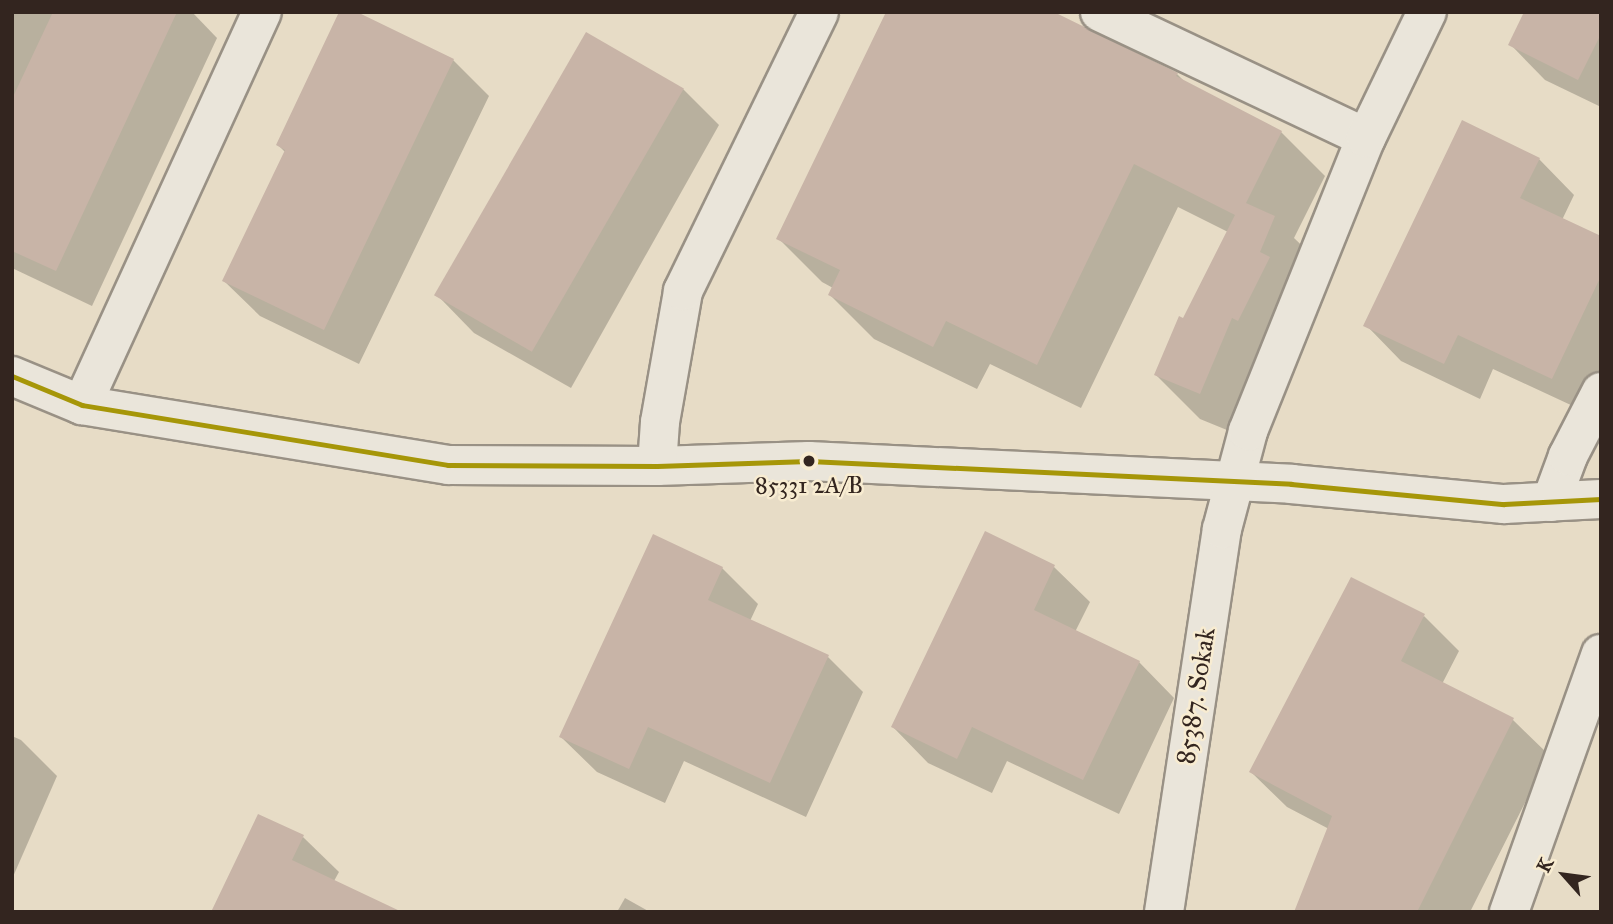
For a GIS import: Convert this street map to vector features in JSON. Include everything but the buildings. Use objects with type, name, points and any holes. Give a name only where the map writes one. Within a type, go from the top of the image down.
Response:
[{"type":"street","points":[[82,405],[262,12]]},
{"type":"street","points":[[657,466],[660,422],[683,291],[819,12]]},
{"type":"street","points":[[1100,12],[1366,138]]},
{"type":"street","name":"85387. Sokak","points":[[1164,912],[1222,529],[1248,431],[1366,138],[1427,12]]},
{"type":"street","points":[[12,376],[82,405],[448,465],[657,466],[809,461],[1234,481],[1504,504],[1601,499]]},
{"type":"street","points":[[1551,502],[1567,456],[1601,392]]},
{"type":"street","points":[[1509,912],[1601,654]]},
{"type":"transit line","points":[[12,376],[82,405],[448,465],[657,466],[809,461],[1291,484],[1504,504],[1601,499]]},
{"type":"place","name":"85331 2A/B","points":[[809,461]]}]
